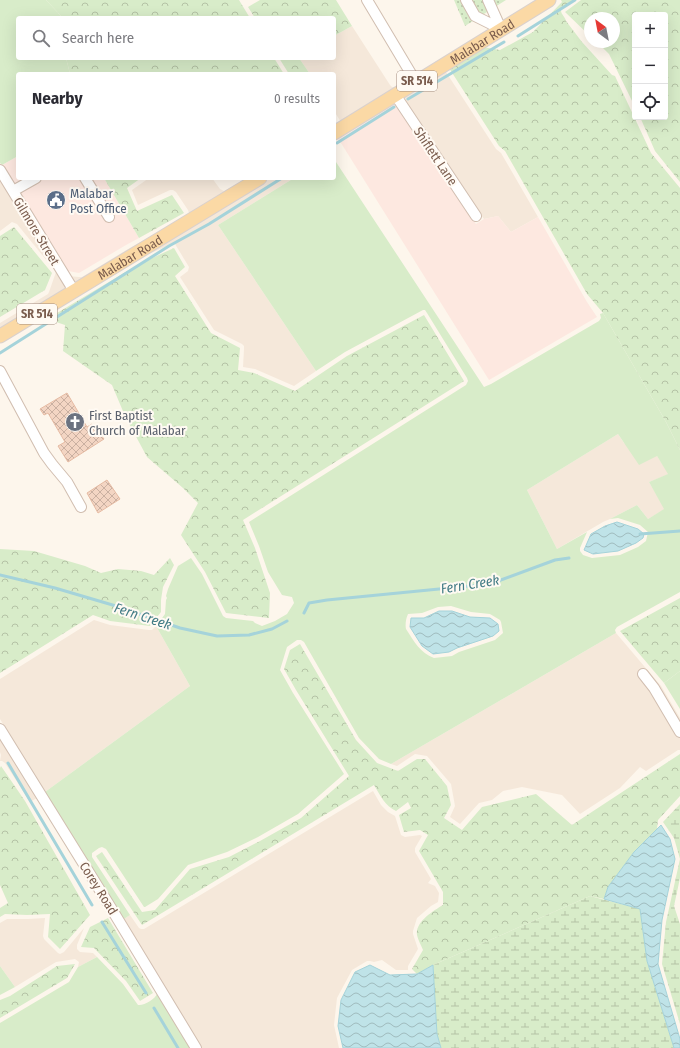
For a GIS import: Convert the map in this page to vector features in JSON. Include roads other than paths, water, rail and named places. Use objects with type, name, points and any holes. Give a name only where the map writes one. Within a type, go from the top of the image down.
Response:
[{"type":"main road","name":"Malabar Road","points":[[336,132],[549,0]]},
{"type":"main road","name":"Malabar Road","points":[[0,336],[257,180]]},
{"type":"street","points":[[367,0],[416,82]]},
{"type":"street","points":[[466,0],[475,16],[501,30]]},
{"type":"street","points":[[488,0],[501,30]]},
{"type":"street","name":"Shiflett Lane","points":[[396,96],[476,216]]},
{"type":"street","name":"Gilmore Street","points":[[0,170],[74,291]]},
{"type":"street","points":[[13,191],[32,180]]},
{"type":"street","points":[[86,180],[109,217]]},
{"type":"street","points":[[0,371],[44,453],[67,482],[81,507]]},
{"type":"street","points":[[643,674],[654,688],[680,732]]},
{"type":"street","name":"Corey Road","points":[[0,729],[196,1048]]},
{"type":"water","points":[[617,522],[638,529],[644,534],[643,538],[636,543],[618,551],[593,554],[584,550],[591,534],[605,526]]},
{"type":"water","points":[[439,611],[452,611],[470,617],[490,618],[498,624],[499,631],[493,636],[449,652],[433,654],[422,646],[410,627],[411,618],[424,618]]},
{"type":"water","points":[[661,825],[670,839],[675,859],[662,920],[658,964],[680,1039],[680,1048],[674,1048],[647,961],[640,909],[604,899],[608,887],[634,852]]},
{"type":"water","points":[[370,965],[390,975],[417,974],[433,965],[437,1034],[441,1048],[343,1048],[338,1026],[341,1000],[355,972]]},
{"type":"waterway","points":[[518,36],[575,0]]},
{"type":"waterway","points":[[408,99],[504,42]]},
{"type":"waterway","points":[[337,143],[394,107]]},
{"type":"waterway","points":[[0,353],[169,246],[209,224],[279,180]]},
{"type":"waterway","name":"Fern Creek","points":[[640,534],[680,531]]},
{"type":"waterway","name":"Fern Creek","points":[[304,613],[309,603],[327,600],[490,584],[555,560],[569,558]]},
{"type":"waterway","name":"Fern Creek","points":[[0,575],[55,588],[116,606],[180,628],[217,636],[249,635],[272,629],[287,621]]},
{"type":"waterway","points":[[8,763],[92,905]]},
{"type":"waterway","points":[[102,922],[146,993]]},
{"type":"waterway","points":[[154,1008],[178,1048]]},
{"type":"place","name":"Malabar Post Office","points":[[56,200]]},
{"type":"place","name":"First Baptist Church of Malabar","points":[[75,422]]}]
